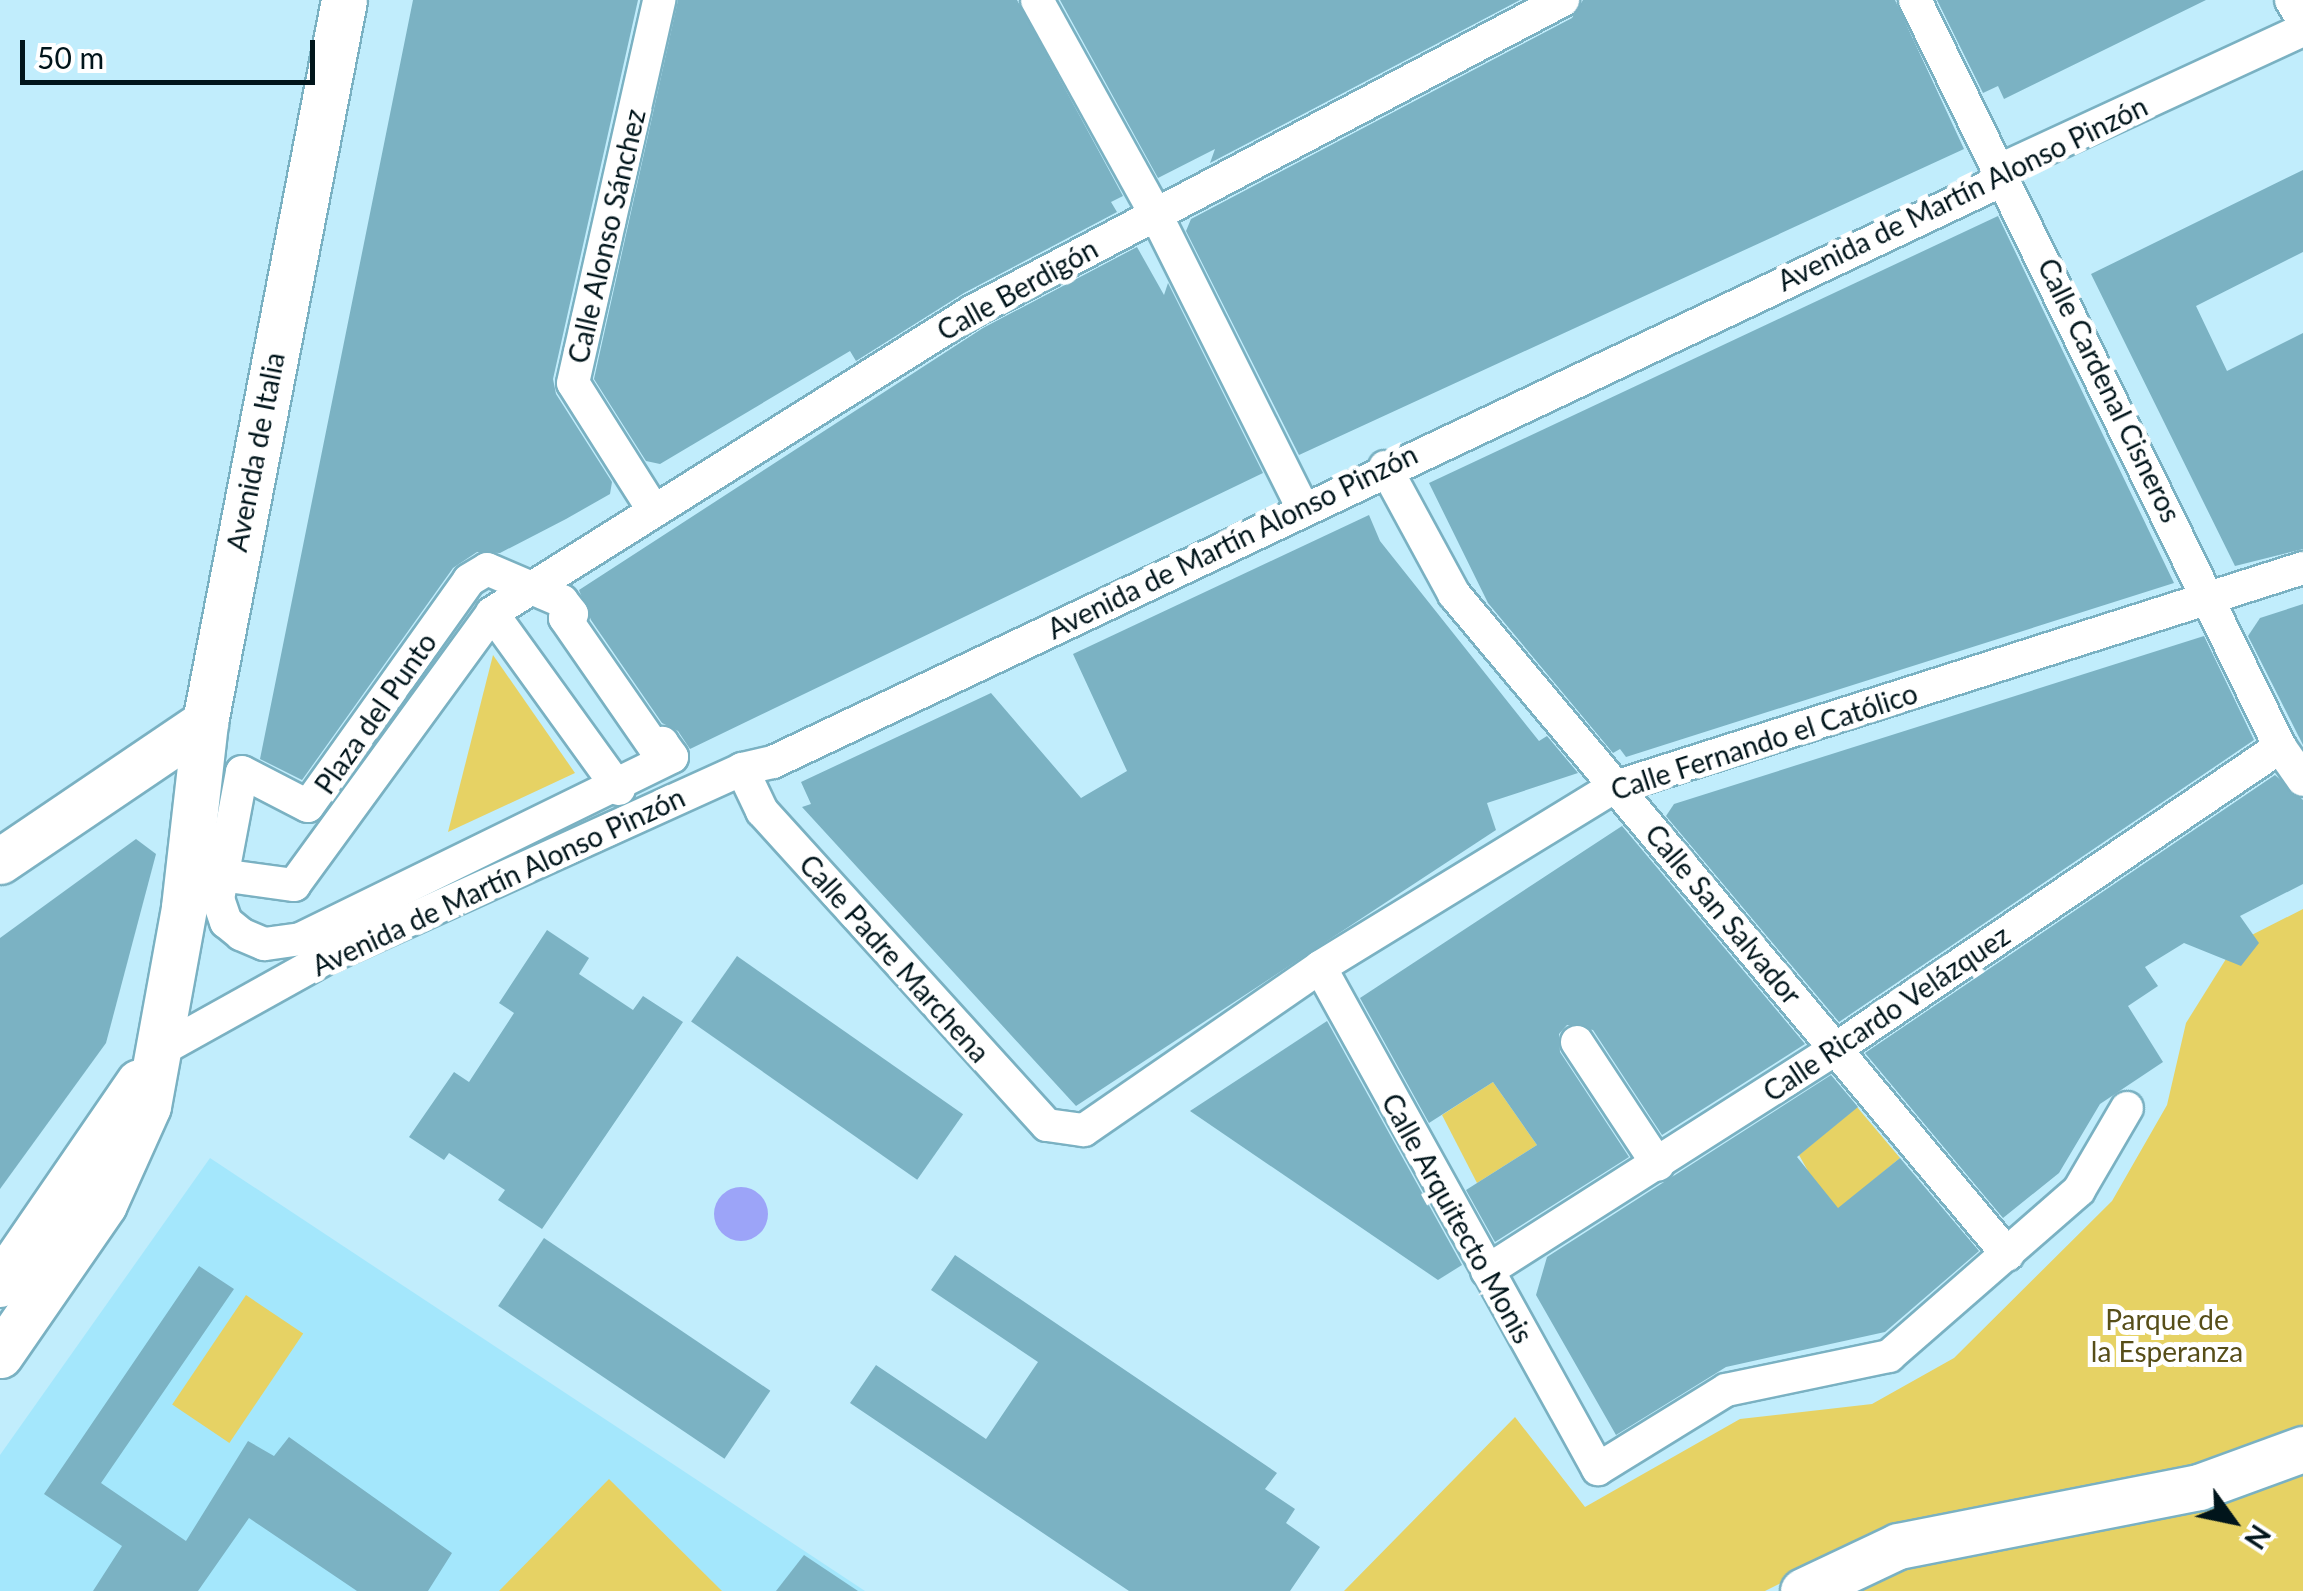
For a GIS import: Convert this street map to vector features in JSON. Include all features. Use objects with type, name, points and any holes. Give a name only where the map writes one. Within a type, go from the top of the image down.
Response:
[{"type":"main road","name":"Avenida de Italia","points":[[0,1356],[134,1148],[160,1051],[184,907],[205,722],[344,0]]},
{"type":"main road","points":[[0,861],[205,722]]},
{"type":"main road","points":[[0,1284],[160,1051]]},
{"type":"main road","points":[[1803,1591],[1898,1546],[2199,1487],[2303,1449]]},
{"type":"street","name":"Calle Alonso Sánchez","points":[[654,511],[573,383],[660,0]]},
{"type":"street","points":[[1038,0],[1155,213],[1303,508]]},
{"type":"street","name":"Calle Berdigón","points":[[492,613],[972,311],[1563,0]]},
{"type":"street","name":"Calle Cardenal Cisneros","points":[[1915,0],[2002,169],[2280,747],[2303,780]]},
{"type":"street","points":[[2291,0],[2303,20]]},
{"type":"street","name":"Avenida de Martín Alonso Pinzón","points":[[160,1051],[309,966],[742,769],[774,762],[1385,467],[1990,186],[2002,169],[2303,30]]},
{"type":"street","name":"Calle San Salvador","points":[[1385,467],[1454,594],[1612,788],[1837,1048],[2008,1255]]},
{"type":"street","name":"Calle Fernando el Católico","points":[[1067,1129],[1084,1130],[1320,967],[1612,788],[2303,568]]},
{"type":"street","name":"Plaza del Punto","points":[[488,569],[562,601],[572,614],[565,618],[644,732],[672,758],[617,787],[301,939],[264,944],[226,922],[218,899],[242,772],[308,806],[469,580],[488,569]]},
{"type":"street","points":[[492,613],[617,787]]},
{"type":"street","name":"Plaza del Punto","points":[[228,876],[294,885],[492,613]]},
{"type":"street","name":"Calle Ricardo Velázquez","points":[[1487,1271],[1837,1048],[2280,747]]},
{"type":"street","name":"Calle Padre Marchena","points":[[742,769],[762,811],[1047,1125],[1067,1129]]},
{"type":"street","points":[[184,907],[243,950],[309,966]]},
{"type":"street","name":"Calle Arquitecto Monis","points":[[1320,967],[1598,1469],[1726,1390],[1889,1356],[2008,1255]]},
{"type":"street","points":[[1577,1042],[1658,1165]]},
{"type":"street","points":[[2008,1255],[2079,1190],[2127,1108]]},
{"type":"shaded area","points":[[210,1158],[865,1591],[0,1591],[0,1455]]},
{"type":"green space","points":[[493,655],[575,773],[448,832]]},
{"type":"green space","name":"Parque de la Esperanza","points":[[2303,909],[2303,1429],[2192,1471],[1889,1528],[1765,1591],[1344,1591],[1515,1417],[1585,1507],[1740,1419],[1872,1404],[1954,1358],[2112,1201],[2167,1105],[2186,1023],[2236,943]]},
{"type":"green space","points":[[1493,1082],[1537,1145],[1477,1183],[1442,1115]]},
{"type":"green space","points":[[1857,1107],[1900,1158],[1813,1230],[1808,1171],[1799,1155]]},
{"type":"green space","points":[[246,1295],[303,1334],[229,1443],[172,1404]]},
{"type":"green space","points":[[2303,1470],[2303,1591],[1843,1591],[1906,1562]]},
{"type":"green space","points":[[609,1479],[722,1591],[499,1591]]},
{"type":"water","points":[[741,1187],[760,1195],[768,1214],[760,1233],[741,1241],[722,1233],[714,1214],[722,1195]]},
{"type":"building","points":[[413,0],[638,0],[553,379],[556,394],[612,482],[610,494],[566,519],[500,553],[477,552],[453,568],[302,780],[260,759]]},
{"type":"building","points":[[678,0],[1017,0],[1123,196],[1111,202],[1117,212],[964,293],[856,361],[850,351],[660,464],[646,461],[594,379]]},
{"type":"building","points":[[1060,0],[1520,0],[1210,163],[1215,149],[1158,178]]},
{"type":"building","points":[[1583,0],[1895,0],[1964,149],[1299,455],[1186,231],[1191,219],[1572,18]]},
{"type":"building","points":[[1937,0],[2206,0],[2004,99],[1998,86],[1983,93]]},
{"type":"building","points":[[2303,170],[2303,252],[2196,306],[2227,371],[2303,333],[2303,549],[2235,566],[2091,274]]},
{"type":"building","points":[[1998,216],[2174,583],[1626,757],[1620,749],[1613,753],[1488,603],[1429,483]]},
{"type":"building","points":[[1137,247],[1164,295],[1168,283],[1263,473],[690,749],[678,731],[662,723],[591,620],[579,590],[983,328]]},
{"type":"building","points":[[1369,515],[1380,541],[1539,741],[1547,736],[1578,773],[1487,803],[1496,830],[1076,1106],[802,807],[811,804],[801,782],[991,693],[1081,798],[1127,771],[1073,654]]},
{"type":"building","points":[[2303,604],[2303,745],[2248,636],[2260,618]]},
{"type":"building","points":[[2204,636],[2254,740],[1839,1022],[1666,816],[1674,804]]},
{"type":"building","points":[[2275,775],[2303,800],[2303,884],[2240,916],[2259,943],[2241,966],[2184,943],[2145,967],[2158,986],[2128,1006],[2163,1062],[2100,1104],[2059,1173],[2003,1218],[1865,1053]]},
{"type":"building","points":[[1622,826],[1805,1044],[1662,1135],[1593,1030],[1567,1025],[1559,1034],[1560,1052],[1629,1157],[1495,1242],[1466,1190],[1537,1145],[1493,1082],[1429,1123],[1360,998]]},
{"type":"building","points":[[136,839],[156,854],[106,1043],[0,1189],[0,938]]},
{"type":"building","points":[[547,930],[589,958],[579,974],[633,1010],[643,996],[683,1022],[542,1229],[498,1200],[505,1190],[449,1153],[444,1160],[409,1137],[454,1072],[469,1082],[514,1013],[499,1003]]},
{"type":"building","points":[[737,956],[963,1114],[917,1180],[691,1022]]},
{"type":"building","points":[[1327,1021],[1462,1265],[1438,1280],[1190,1111]]},
{"type":"building","points":[[1831,1075],[1858,1107],[1797,1157],[1838,1208],[1900,1158],[1979,1251],[1885,1332],[1726,1367],[1616,1435],[1536,1295],[1547,1257]]},
{"type":"building","points":[[544,1238],[770,1391],[724,1459],[498,1306]]},
{"type":"building","points":[[955,1255],[1277,1473],[1265,1489],[1295,1509],[1286,1523],[1320,1547],[1290,1591],[1129,1591],[850,1403],[876,1365],[986,1439],[1038,1362],[931,1290]]},
{"type":"building","points":[[199,1266],[234,1289],[101,1483],[186,1541],[248,1441],[274,1456],[289,1437],[452,1553],[428,1591],[357,1591],[249,1518],[198,1591],[93,1591],[122,1546],[44,1494]]},
{"type":"building","points":[[804,1555],[858,1591],[776,1591]]}]
